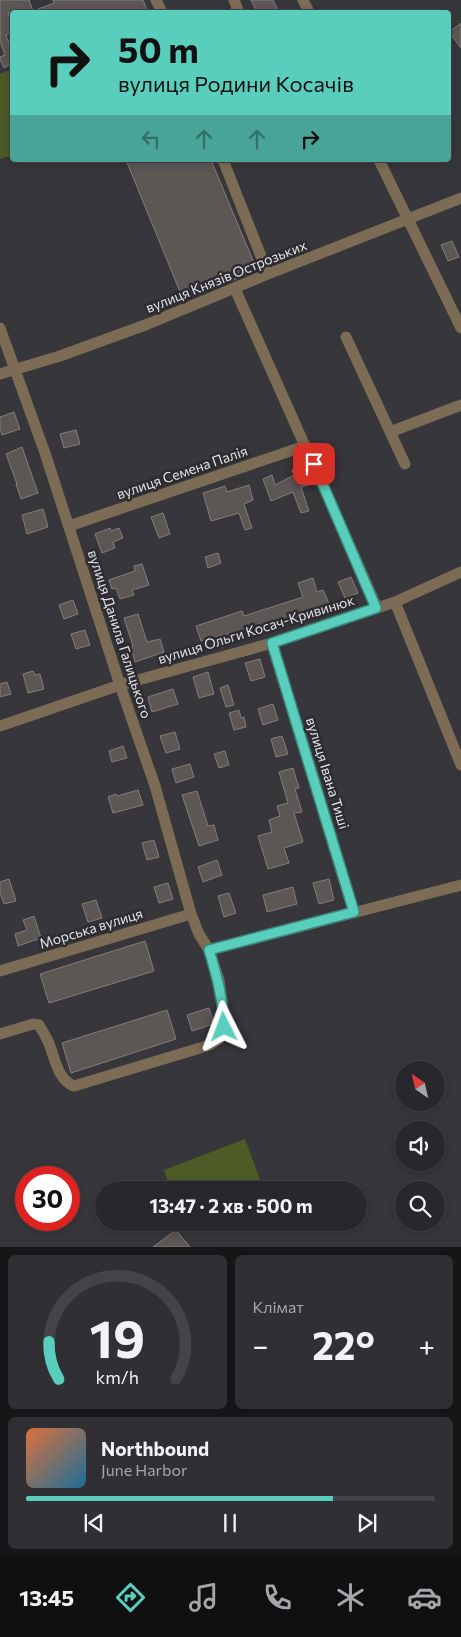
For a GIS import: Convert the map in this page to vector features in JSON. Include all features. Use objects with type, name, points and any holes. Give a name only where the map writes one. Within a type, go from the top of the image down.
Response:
[{"type":"street","points":[[224,162],[268,274]]},
{"type":"street","points":[[380,162],[461,328]]},
{"type":"street","name":"вулиця Князів Острозьких","points":[[0,374],[60,356],[148,324],[268,274],[461,198]]},
{"type":"street","points":[[235,289],[314,464],[376,608]]},
{"type":"street","name":"вулиця Данила Галицького","points":[[0,328],[45,453],[120,685],[155,786],[191,914],[199,934],[209,950],[219,980],[224,1027],[219,1039],[210,1045],[74,1086],[68,1084],[60,1074],[47,1039],[39,1026],[33,1024],[0,1034]]},
{"type":"street","points":[[346,337],[405,464]]},
{"type":"street","points":[[390,432],[461,405]]},
{"type":"street","name":"вулиця Семена Палія","points":[[69,526],[305,446]]},
{"type":"street","name":"вулиця Ольги Косач-Кривинюк","points":[[0,726],[120,685],[272,643],[395,602],[461,572]]},
{"type":"street","points":[[395,602],[461,765]]},
{"type":"street","name":"вулиця Івана Тиші","points":[[272,643],[354,912]]},
{"type":"street","points":[[209,950],[461,885]]},
{"type":"street","name":"Морська вулиця","points":[[1,967],[191,914]]},
{"type":"green space","points":[[10,70],[10,156],[0,159],[0,74]]},
{"type":"green space","points":[[245,1139],[261,1181],[168,1181],[164,1170]]},
{"type":"building","points":[[0,0],[29,0],[33,10],[10,10],[8,12],[10,33],[6,35],[10,46],[10,67],[9,65],[4,68],[0,59],[0,57],[5,55],[0,41]]},
{"type":"building","points":[[53,0],[143,0],[147,10],[36,10],[54,3]]},
{"type":"building","points":[[251,0],[273,0],[278,10],[256,10]]},
{"type":"building","points":[[461,23],[461,48],[451,35],[451,30]]},
{"type":"building","points":[[127,162],[212,162],[257,270],[201,294],[201,292],[183,299]]},
{"type":"building","points":[[452,241],[459,257],[448,261],[441,245]]},
{"type":"building","points":[[14,412],[20,429],[2,435],[0,417]]},
{"type":"building","points":[[76,430],[80,444],[64,448],[60,434]]},
{"type":"building","points":[[22,447],[38,493],[21,499],[6,454]]},
{"type":"building","points":[[305,466],[312,484],[301,487],[309,511],[301,513],[293,492],[271,501],[263,479],[272,475],[275,485],[294,475],[292,470]]},
{"type":"building","points":[[249,485],[253,500],[244,504],[252,528],[245,530],[239,513],[211,521],[203,493],[225,486],[227,492]]},
{"type":"building","points":[[43,509],[48,527],[27,534],[22,515]]},
{"type":"building","points":[[163,513],[170,534],[159,538],[151,517]]},
{"type":"building","points":[[110,528],[111,531],[119,528],[123,538],[113,542],[115,548],[102,553],[95,534]]},
{"type":"building","points":[[218,553],[221,563],[208,568],[205,557]]},
{"type":"building","points":[[142,564],[149,585],[132,590],[134,595],[120,599],[116,588],[112,589],[109,580],[135,571],[134,566]]},
{"type":"building","points":[[351,577],[358,593],[345,598],[338,582]]},
{"type":"building","points":[[313,578],[317,592],[323,590],[330,606],[297,618],[296,615],[264,628],[263,626],[259,627],[259,625],[201,641],[196,626],[242,611],[244,616],[303,597],[298,583]]},
{"type":"building","points":[[73,600],[78,614],[64,619],[59,605]]},
{"type":"building","points":[[138,614],[147,642],[160,639],[164,652],[135,662],[131,647],[133,646],[124,618]]},
{"type":"building","points":[[85,630],[90,645],[76,649],[71,634]]},
{"type":"building","points":[[260,659],[265,677],[251,681],[245,663]]},
{"type":"building","points":[[33,671],[35,675],[40,674],[44,689],[28,693],[23,674]]},
{"type":"building","points":[[208,672],[214,694],[199,698],[193,677]]},
{"type":"building","points":[[7,682],[11,694],[0,697],[0,684]]},
{"type":"building","points":[[228,685],[234,705],[226,707],[220,688]]},
{"type":"building","points":[[173,689],[178,704],[152,712],[148,697]]},
{"type":"building","points":[[273,704],[278,720],[263,725],[258,709]]},
{"type":"building","points":[[239,710],[241,718],[244,717],[246,727],[234,730],[229,713]]},
{"type":"building","points":[[175,732],[180,749],[166,753],[160,736]]},
{"type":"building","points":[[282,736],[288,754],[276,757],[271,739]]},
{"type":"building","points":[[123,746],[127,758],[112,762],[109,751]]},
{"type":"building","points":[[225,751],[229,765],[219,768],[214,754]]},
{"type":"building","points":[[190,764],[194,777],[176,783],[172,769]]},
{"type":"building","points":[[293,768],[299,788],[295,789],[302,812],[294,813],[303,842],[284,848],[289,863],[268,869],[258,836],[272,832],[269,820],[280,816],[277,806],[288,803],[279,772]]},
{"type":"building","points":[[138,790],[143,805],[113,813],[108,797]]},
{"type":"building","points":[[197,791],[208,826],[214,825],[218,840],[199,846],[182,795]]},
{"type":"building","points":[[154,840],[159,857],[147,860],[142,843]]},
{"type":"building","points":[[217,860],[222,875],[203,882],[198,867]]},
{"type":"building","points":[[9,879],[16,901],[4,904],[0,893],[0,882]]},
{"type":"building","points":[[329,879],[334,900],[319,904],[313,883]]},
{"type":"building","points":[[168,883],[173,899],[159,903],[154,887]]},
{"type":"building","points":[[293,887],[297,904],[267,912],[263,895]]},
{"type":"building","points":[[229,893],[236,913],[224,917],[218,896]]},
{"type":"building","points":[[96,900],[102,918],[88,922],[82,904]]},
{"type":"building","points":[[34,916],[41,938],[18,946],[15,934],[27,930],[23,920]]},
{"type":"building","points":[[145,941],[154,971],[49,1003],[40,974]]},
{"type":"building","points":[[209,1008],[214,1024],[192,1031],[187,1015]]},
{"type":"building","points":[[167,1010],[176,1039],[71,1073],[62,1043]]},
{"type":"building","points":[[177,1231],[190,1247],[153,1247]]},
{"type":"route","points":[[224,1027],[219,980],[209,950],[354,912],[272,643],[376,608],[314,464]]}]
